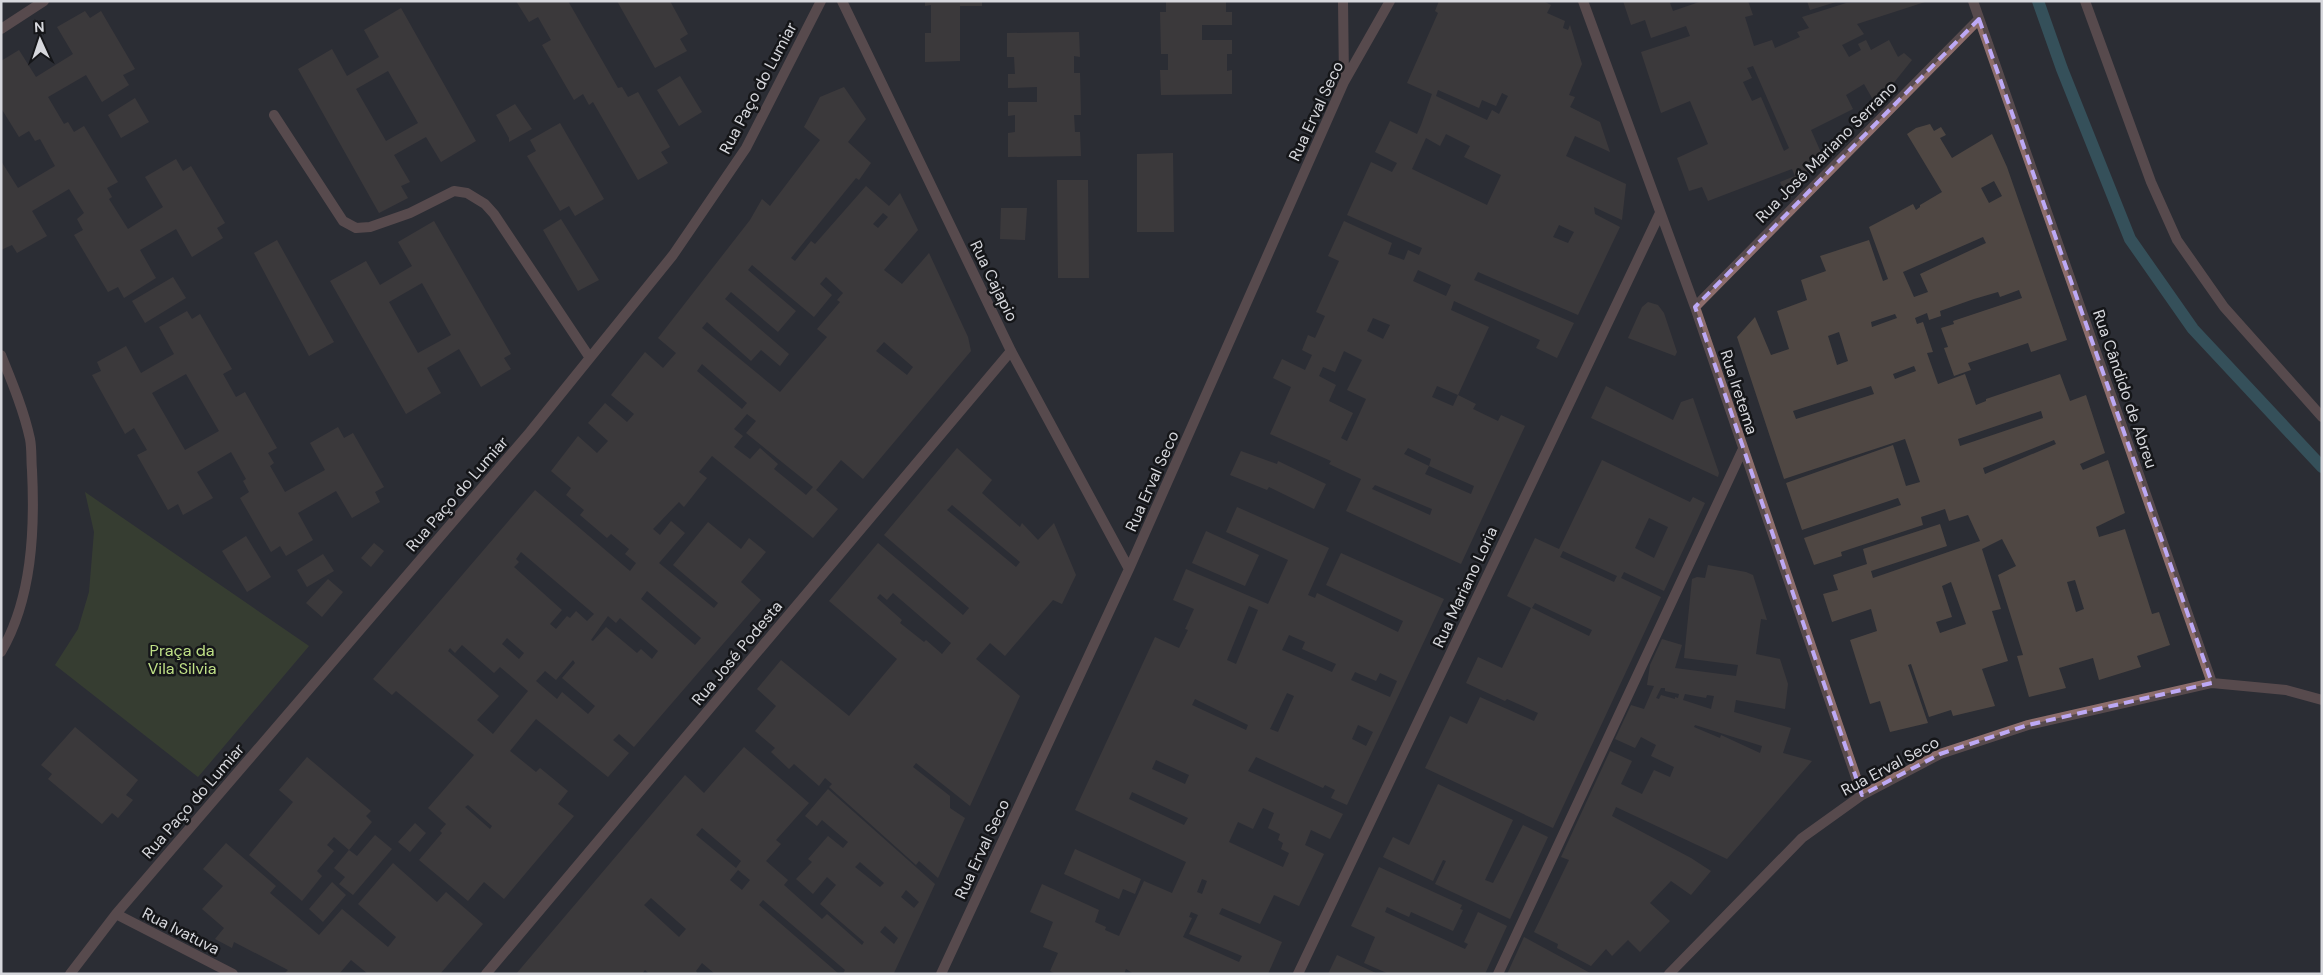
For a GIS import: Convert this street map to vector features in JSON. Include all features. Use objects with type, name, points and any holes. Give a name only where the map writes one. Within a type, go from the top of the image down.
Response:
[{"type":"street","points":[[1,29],[44,1]]},
{"type":"street","name":"Rua Paço do Lumiar","points":[[70,974],[116,914],[517,447],[673,255],[746,148],[821,1]]},
{"type":"street","name":"Rua Cajapio","points":[[842,1],[1011,351],[1129,569]]},
{"type":"street","points":[[1343,1],[1344,82]]},
{"type":"street","name":"Rua Erval Seco","points":[[941,974],[1129,569],[1344,82],[1390,1]]},
{"type":"street","name":"Rua Iretema","points":[[1583,1],[1695,307],[1742,450],[1862,794]]},
{"type":"street","name":"Rua Cândido de Abreu","points":[[1973,1],[2212,682]]},
{"type":"street","points":[[2085,1],[2148,173],[2177,240],[2224,307],[2322,417]]},
{"type":"street","name":"Rua José Mariano Serrano","points":[[1695,307],[1979,19]]},
{"type":"street","points":[[274,115],[343,221],[356,228],[370,227],[410,213],[454,191],[467,193],[485,204],[494,214],[590,358]]},
{"type":"street","name":"Rua Mariano Loria","points":[[1298,974],[1660,213]]},
{"type":"street","name":"Rua José Podesta","points":[[486,974],[1011,351]]},
{"type":"street","points":[[1,356],[13,385],[30,439],[34,501],[29,572],[12,634],[1,652]]},
{"type":"street","points":[[1498,974],[1742,450]]},
{"type":"street","points":[[2212,682],[2286,690],[2322,700]]},
{"type":"street","name":"Rua Erval Seco","points":[[1669,974],[1802,838],[1862,794],[1940,754],[2028,725],[2212,682]]},
{"type":"street","name":"Rua Ivatuva","points":[[116,914],[233,974]]},
{"type":"highlighted area","points":[[1979,19],[2189,618],[2212,683],[2028,725],[1940,754],[1862,795],[1695,307]]},
{"type":"green space","name":"Praça da Vila Silvia","points":[[85,492],[309,646],[198,777],[55,665],[78,629],[89,592],[94,532]]},
{"type":"building","points":[[516,1],[568,1],[618,88],[622,87],[628,97],[638,92],[670,147],[661,152],[668,163],[638,180],[593,102],[589,105],[583,94],[574,100],[542,45],[551,40],[538,17],[529,22]]},
{"type":"building","points":[[617,1],[670,1],[688,34],[680,39],[687,51],[655,68]]},
{"type":"building","points":[[925,1],[982,1],[982,6],[960,6],[960,61],[925,62],[925,33],[931,33],[931,5],[925,6]]},
{"type":"building","points":[[1166,1],[1226,1],[1226,12],[1232,12],[1232,25],[1202,25],[1202,40],[1232,40],[1232,54],[1227,54],[1227,71],[1232,70],[1232,94],[1161,95],[1160,70],[1168,70],[1168,54],[1161,54],[1160,12],[1166,12]]},
{"type":"building","points":[[1439,1],[1543,1],[1551,5],[1547,13],[1565,21],[1563,28],[1568,30],[1570,25],[1582,64],[1569,95],[1575,97],[1570,107],[1600,122],[1610,152],[1575,136],[1566,156],[1626,184],[1622,220],[1594,207],[1595,214],[1620,227],[1578,315],[1478,272],[1474,280],[1574,323],[1557,358],[1536,348],[1540,340],[1454,301],[1451,310],[1489,327],[1458,395],[1476,404],[1473,409],[1498,421],[1501,415],[1525,426],[1461,564],[1346,511],[1361,479],[1329,464],[1331,461],[1270,434],[1291,387],[1273,378],[1282,359],[1305,370],[1312,355],[1302,350],[1308,335],[1315,338],[1325,316],[1316,312],[1339,261],[1328,256],[1344,221],[1392,243],[1388,254],[1404,260],[1408,250],[1419,255],[1422,248],[1347,215],[1371,162],[1392,172],[1397,163],[1375,152],[1390,121],[1417,134],[1421,125],[1432,94],[1407,83],[1438,13],[1435,11]],"holes":[[[1438,90],[1479,108],[1482,100],[1496,106],[1502,93],[1508,96],[1499,114],[1492,110],[1487,120],[1436,96]],[[1446,134],[1470,146],[1464,157],[1501,175],[1487,205],[1412,169],[1426,138],[1440,146]],[[1559,225],[1574,232],[1568,243],[1553,237]],[[1418,270],[1451,285],[1446,296],[1413,281]],[[1373,318],[1390,325],[1383,339],[1367,331]],[[1344,351],[1362,360],[1347,390],[1366,399],[1347,441],[1341,438],[1353,413],[1329,401],[1336,385],[1319,376],[1323,367],[1335,372]],[[1437,386],[1458,395],[1453,406],[1432,397]],[[1408,448],[1431,459],[1429,466],[1404,454]],[[1429,466],[1474,486],[1471,494],[1425,474]],[[1375,485],[1432,509],[1430,515],[1372,489]]]},
{"type":"building","points":[[1623,1],[1674,1],[1670,3],[1673,11],[1702,1],[1748,1],[1753,15],[1745,17],[1754,46],[1772,40],[1775,48],[1800,37],[1797,32],[1809,28],[1802,17],[1846,3],[1925,2],[1857,24],[1864,34],[1842,45],[1849,57],[1861,50],[1858,44],[1866,40],[1871,50],[1889,40],[1898,57],[1904,53],[1912,60],[1876,105],[1864,84],[1846,95],[1853,109],[1811,130],[1823,157],[1784,191],[1780,182],[1795,176],[1792,169],[1708,201],[1702,187],[1689,191],[1677,158],[1708,144],[1690,101],[1661,113],[1641,52],[1690,36],[1686,26],[1651,38],[1645,20],[1631,25]],"holes":[[[1753,66],[1789,148],[1784,151],[1761,97],[1752,101],[1743,82],[1752,78],[1747,68]]]},
{"type":"building","points":[[1807,1],[1835,1],[1836,2],[1810,10]]},
{"type":"building","points":[[401,8],[476,141],[441,162],[426,137],[394,155],[410,182],[401,186],[408,198],[379,213],[298,69],[332,49],[347,76],[379,57],[364,30]],"holes":[[[388,71],[418,123],[386,141],[356,89]]]},
{"type":"building","points":[[85,11],[90,18],[101,11],[135,69],[123,75],[129,85],[102,102],[86,75],[48,97],[64,124],[68,122],[74,132],[84,126],[118,182],[107,188],[112,197],[109,199],[128,229],[163,207],[145,177],[176,159],[183,171],[191,166],[225,223],[217,228],[223,238],[192,257],[176,229],[140,250],[156,278],[124,298],[118,287],[108,292],[74,235],[83,230],[77,219],[84,213],[69,189],[32,211],[47,236],[17,253],[12,245],[1,250],[1,161],[18,188],[55,166],[40,139],[35,141],[29,131],[19,137],[1,108],[1,61],[19,50],[36,77],[73,54],[57,27]]},
{"type":"building","points":[[1079,32],[1080,57],[1074,56],[1074,73],[1080,73],[1081,115],[1074,115],[1075,132],[1080,132],[1081,156],[1008,157],[1008,133],[1015,132],[1015,115],[1008,116],[1008,102],[1037,102],[1037,87],[1008,88],[1008,74],[1015,74],[1014,57],[1007,57],[1007,33]]},
{"type":"building","points":[[680,76],[702,112],[679,126],[657,90]]},
{"type":"building","points":[[844,87],[866,119],[848,142],[871,163],[859,180],[856,178],[791,258],[795,261],[811,241],[815,244],[866,186],[889,206],[900,193],[918,230],[884,270],[902,284],[929,253],[968,337],[971,351],[863,479],[841,460],[816,490],[838,509],[813,538],[712,456],[699,472],[707,478],[684,507],[679,502],[653,529],[660,535],[671,521],[685,533],[659,563],[714,608],[718,603],[673,565],[708,522],[741,549],[749,538],[766,552],[741,582],[761,600],[634,747],[619,734],[613,740],[629,753],[608,777],[536,719],[510,751],[536,772],[540,768],[568,791],[558,804],[574,816],[504,899],[484,882],[468,901],[419,860],[442,833],[440,831],[446,824],[428,808],[474,755],[396,691],[392,695],[373,679],[535,490],[630,571],[636,563],[625,554],[629,549],[611,534],[607,538],[580,515],[584,510],[566,495],[571,488],[551,471],[578,436],[597,453],[608,441],[588,423],[605,403],[627,422],[634,414],[611,395],[645,352],[663,368],[676,353],[658,338],[750,220],[762,199],[770,206],[820,140],[804,127],[820,97]],"holes":[[[883,213],[888,217],[878,228],[873,224]],[[752,265],[814,317],[832,295],[820,284],[826,277],[843,293],[837,300],[840,302],[817,329],[827,337],[780,392],[702,328],[707,322],[751,361],[761,350],[780,366],[789,354],[725,299],[731,292],[778,332],[796,311],[748,270]],[[884,342],[913,367],[907,375],[876,351]],[[702,364],[747,403],[742,409],[697,371]],[[747,414],[756,421],[746,433],[813,487],[806,495],[774,469],[778,464],[760,448],[750,459],[734,447],[743,436],[734,429]],[[521,552],[594,614],[587,621],[576,611],[570,618],[567,616],[556,629],[550,624],[562,610],[514,567],[519,562],[516,559]],[[647,591],[701,638],[695,645],[641,599]],[[608,616],[616,623],[620,618],[658,651],[652,659],[641,649],[637,653],[606,627],[593,641],[591,640]],[[507,638],[524,653],[519,659],[502,644]],[[462,645],[494,673],[500,667],[528,691],[493,734],[477,720],[499,696],[448,651],[450,648],[455,653]],[[573,660],[575,663],[562,678],[595,706],[588,714],[562,692],[557,699],[536,681],[545,671],[556,680]],[[468,805],[492,826],[490,829],[465,807]]]},
{"type":"building","points":[[135,98],[149,122],[121,138],[108,115]]},
{"type":"building","points":[[515,104],[532,129],[509,142],[509,138],[496,115]]},
{"type":"building","points":[[560,123],[604,199],[575,216],[569,206],[560,211],[527,156],[536,151],[530,140]]},
{"type":"building","points":[[1930,124],[1934,131],[1941,127],[1946,135],[1940,138],[1952,158],[1992,134],[2007,167],[2067,340],[2031,352],[2028,343],[1968,363],[1971,370],[1954,376],[1944,348],[1948,347],[1941,328],[1954,324],[1953,321],[2022,298],[2019,290],[2000,297],[1998,292],[1974,299],[1940,311],[1941,316],[1929,320],[1927,313],[1915,318],[1917,324],[1923,322],[1933,352],[1927,353],[1938,384],[1965,374],[1976,405],[1986,401],[1986,399],[2060,374],[2070,401],[2086,395],[2105,453],[2080,464],[2083,470],[2108,460],[2125,513],[2096,527],[2099,537],[2125,529],[2152,614],[2159,612],[2170,645],[2137,656],[2141,667],[2099,680],[2093,658],[2059,668],[2066,688],[2029,697],[2017,656],[2023,655],[1998,575],[2016,566],[2002,539],[1982,549],[2001,609],[1992,611],[2008,661],[1982,669],[1995,706],[1953,716],[1951,710],[1929,717],[1911,664],[1908,665],[1928,723],[1890,732],[1880,701],[1870,704],[1850,640],[1877,631],[1871,609],[1832,622],[1823,594],[1838,590],[1833,575],[1867,564],[1863,549],[1940,524],[1947,546],[1871,571],[1873,578],[1980,541],[1968,515],[1949,521],[1945,509],[1921,517],[1923,525],[1841,552],[1842,556],[1814,565],[1804,538],[1901,505],[1898,498],[1802,530],[1786,483],[1893,445],[1906,486],[1920,482],[1905,439],[1784,479],[1737,337],[1755,317],[1771,355],[1789,349],[1777,311],[1807,300],[1801,280],[1826,271],[1820,256],[1869,240],[1883,281],[1888,279],[1869,227],[1913,204],[1916,210],[1920,205],[1942,192],[1907,134],[1916,128]],"holes":[[[1994,181],[2002,196],[1989,203],[1981,188]],[[1983,237],[1986,243],[1920,274],[1928,292],[1914,297],[1903,272]],[[1895,314],[1897,318],[1872,327],[1871,322]],[[1839,332],[1848,361],[1837,365],[1828,336]],[[1914,366],[1916,371],[1895,379],[1893,374]],[[1871,386],[1874,394],[1796,419],[1793,411]],[[2041,411],[2043,418],[1960,446],[1958,439]],[[2054,440],[2056,444],[1985,474],[1983,468]],[[2075,580],[2084,609],[2076,612],[2067,582]],[[1951,582],[1966,624],[1940,633],[1936,622],[1952,617],[1942,586]]]},
{"type":"building","points":[[1173,153],[1174,232],[1137,232],[1137,154]]},
{"type":"building","points":[[1057,180],[1088,180],[1089,278],[1058,278]]},
{"type":"building","points":[[1001,208],[1027,208],[1025,240],[1000,239]]},
{"type":"building","points":[[561,219],[599,280],[578,291],[543,230]]},
{"type":"building","points":[[434,221],[511,354],[504,358],[511,369],[481,387],[459,349],[427,368],[441,393],[406,414],[330,281],[366,261],[380,285],[412,266],[398,242]],"holes":[[[422,283],[451,335],[418,353],[389,302]]]},
{"type":"building","points":[[277,240],[334,342],[309,356],[254,253]]},
{"type":"building","points":[[173,277],[186,298],[145,323],[132,301]]},
{"type":"building","points":[[1648,302],[1658,305],[1664,313],[1677,352],[1675,356],[1628,338],[1642,307]]},
{"type":"building","points":[[187,311],[192,319],[200,314],[232,369],[223,374],[236,397],[245,392],[277,448],[268,453],[274,463],[270,466],[285,492],[325,470],[310,443],[338,427],[344,438],[353,433],[384,487],[375,492],[380,502],[352,518],[336,491],[298,513],[313,540],[286,556],[280,546],[271,552],[240,498],[249,492],[243,481],[246,479],[231,452],[197,472],[213,498],[183,515],[178,504],[168,510],[137,455],[147,450],[134,428],[125,434],[92,375],[101,371],[97,362],[126,346],[141,373],[174,354],[159,327]],"holes":[[[186,374],[219,431],[185,450],[152,393]]]},
{"type":"building","points":[[1606,386],[1673,420],[1681,402],[1693,398],[1719,473],[1718,477],[1591,418]]},
{"type":"building","points":[[957,448],[992,480],[982,493],[1020,527],[1022,523],[1038,540],[1054,523],[1076,575],[1062,604],[1053,600],[1005,656],[990,643],[976,659],[1020,696],[970,806],[916,763],[913,767],[950,796],[950,808],[965,818],[938,878],[919,861],[916,865],[829,787],[832,784],[825,778],[819,786],[794,764],[789,769],[771,752],[775,748],[755,731],[776,706],[757,689],[781,660],[849,716],[897,659],[829,601],[878,543],[963,615],[969,608],[884,535]],"holes":[[[952,505],[1020,562],[1016,567],[947,510]],[[893,593],[951,643],[942,654],[926,640],[924,642],[900,623],[902,620],[877,598],[880,594],[887,600]]]},
{"type":"building","points":[[1241,451],[1277,464],[1278,461],[1326,484],[1314,509],[1269,487],[1267,490],[1230,475]]},
{"type":"building","points":[[1602,460],[1690,502],[1693,497],[1705,503],[1664,591],[1624,572],[1621,578],[1661,597],[1553,828],[1425,768],[1450,716],[1467,724],[1480,697],[1534,721],[1538,713],[1507,699],[1505,701],[1466,683],[1478,657],[1502,668],[1531,608],[1507,596],[1535,538],[1559,549]],"holes":[[[1649,518],[1668,527],[1654,558],[1635,548]],[[1563,551],[1617,576],[1614,582],[1560,557]],[[1535,603],[1592,630],[1589,636],[1532,608]]]},
{"type":"building","points":[[1237,507],[1329,548],[1308,595],[1315,598],[1317,593],[1398,632],[1403,621],[1326,585],[1341,553],[1444,599],[1347,805],[1331,798],[1335,790],[1325,785],[1323,788],[1256,757],[1248,771],[1343,814],[1330,839],[1311,830],[1305,845],[1324,854],[1299,906],[1274,895],[1260,924],[1222,908],[1219,914],[1282,942],[1268,974],[1134,974],[1126,969],[1124,974],[1056,974],[1050,971],[1058,953],[1043,947],[1053,922],[1030,912],[1042,884],[1099,910],[1095,922],[1106,927],[1105,930],[1119,936],[1144,881],[1172,893],[1186,862],[1075,810],[1155,637],[1179,648],[1188,630],[1185,629],[1194,609],[1173,600],[1186,569],[1268,604],[1288,560],[1226,532]],"holes":[[[1249,606],[1258,610],[1236,664],[1227,660]],[[1289,635],[1305,642],[1302,649],[1336,664],[1332,672],[1282,650]],[[1355,672],[1376,681],[1380,673],[1397,681],[1390,697],[1351,680]],[[1287,693],[1294,696],[1278,732],[1270,729]],[[1195,699],[1248,725],[1246,730],[1192,705]],[[1358,725],[1373,732],[1366,746],[1352,739]],[[1156,760],[1189,775],[1185,784],[1152,769]],[[1132,792],[1188,818],[1184,825],[1129,799]],[[1263,808],[1274,813],[1268,828],[1280,834],[1278,840],[1283,843],[1281,849],[1289,853],[1283,867],[1229,842],[1238,822],[1253,829]],[[1202,879],[1207,881],[1202,894],[1197,892]],[[1191,912],[1198,915],[1189,934],[1242,956],[1239,962],[1183,937],[1192,918],[1189,917]]]},
{"type":"building","points":[[1206,531],[1259,555],[1245,586],[1192,563]]},
{"type":"building","points":[[246,536],[271,577],[247,592],[222,551]]},
{"type":"building","points":[[374,543],[384,551],[371,567],[361,558]]},
{"type":"building","points":[[323,554],[334,571],[307,587],[297,570]]},
{"type":"building","points":[[1708,565],[1753,575],[1767,620],[1761,619],[1756,654],[1780,659],[1788,684],[1785,709],[1736,700],[1734,712],[1791,728],[1783,753],[1812,761],[1727,859],[1616,807],[1612,816],[1691,858],[1711,871],[1691,895],[1671,881],[1650,903],[1670,921],[1640,952],[1628,940],[1612,956],[1606,949],[1591,966],[1557,948],[1558,944],[1534,932],[1569,860],[1561,857],[1610,751],[1632,761],[1621,784],[1642,794],[1654,770],[1670,777],[1674,767],[1651,756],[1656,745],[1641,737],[1635,748],[1615,739],[1631,705],[1644,709],[1654,686],[1647,685],[1650,665],[1662,639],[1682,645],[1675,668],[1736,676],[1738,665],[1684,658],[1692,579],[1697,577],[1705,578]],"holes":[[[1661,688],[1665,688],[1665,691],[1679,694],[1678,698],[1675,697],[1675,699],[1661,695],[1659,699],[1656,698]],[[1685,694],[1706,698],[1707,695],[1714,696],[1711,709],[1683,700]],[[1695,725],[1762,746],[1760,753],[1721,735],[1720,738],[1694,727]]]},
{"type":"building","points":[[328,579],[343,592],[322,617],[306,603]]},
{"type":"building","points":[[75,727],[138,780],[126,795],[133,800],[118,818],[112,813],[102,824],[48,779],[52,774],[41,765]]},
{"type":"building","points":[[744,747],[809,803],[776,840],[781,844],[766,861],[788,880],[784,885],[822,919],[827,914],[862,945],[864,942],[820,904],[836,885],[827,877],[813,894],[796,879],[812,862],[808,859],[828,836],[843,848],[848,842],[822,820],[817,826],[805,816],[828,789],[935,884],[894,973],[843,974],[845,970],[763,900],[759,905],[839,974],[715,974],[702,963],[696,971],[698,974],[649,974],[645,970],[642,974],[516,974],[685,775],[704,793]],"holes":[[[702,828],[741,861],[736,868],[696,835]],[[860,862],[884,883],[880,887],[855,867]],[[738,870],[750,880],[742,890],[730,880]],[[906,890],[919,902],[914,908],[901,897]],[[651,898],[686,929],[679,937],[644,905]],[[885,926],[898,938],[894,944],[880,932]]]},
{"type":"building","points":[[307,757],[371,811],[366,816],[372,822],[349,850],[334,837],[327,845],[334,851],[317,871],[322,876],[302,901],[249,855],[293,802],[279,790]]},
{"type":"building","points":[[1438,784],[1513,820],[1485,880],[1493,883],[1523,825],[1548,837],[1510,919],[1435,884],[1446,861],[1443,860],[1433,881],[1383,857],[1393,837],[1409,845]]},
{"type":"building","points":[[415,823],[426,833],[410,852],[398,842]]},
{"type":"building","points":[[375,835],[392,849],[353,895],[339,884],[345,877],[334,868],[349,850],[357,856]]},
{"type":"building","points":[[226,843],[276,886],[270,893],[319,935],[342,909],[388,947],[396,937],[358,904],[393,863],[437,902],[446,892],[483,924],[440,974],[368,974],[351,960],[339,974],[284,974],[288,970],[234,942],[232,948],[215,939],[224,928],[202,909],[223,886],[203,869]]},
{"type":"building","points":[[1075,849],[1141,879],[1135,894],[1123,889],[1119,899],[1064,874]]},
{"type":"building","points":[[1379,867],[1462,905],[1460,909],[1463,910],[1453,931],[1411,912],[1409,917],[1387,907],[1385,912],[1465,949],[1468,944],[1464,942],[1478,912],[1507,926],[1485,974],[1389,974],[1364,963],[1375,937],[1351,926]]},
{"type":"building","points":[[332,882],[346,895],[323,922],[309,909]]},
{"type":"building","points":[[1524,937],[1592,974],[1507,974]]},
{"type":"building","points":[[1337,955],[1378,974],[1328,974]]},
{"type":"waterway","points":[[2038,1],[2062,69],[2130,239],[2193,329],[2322,467]]}]
